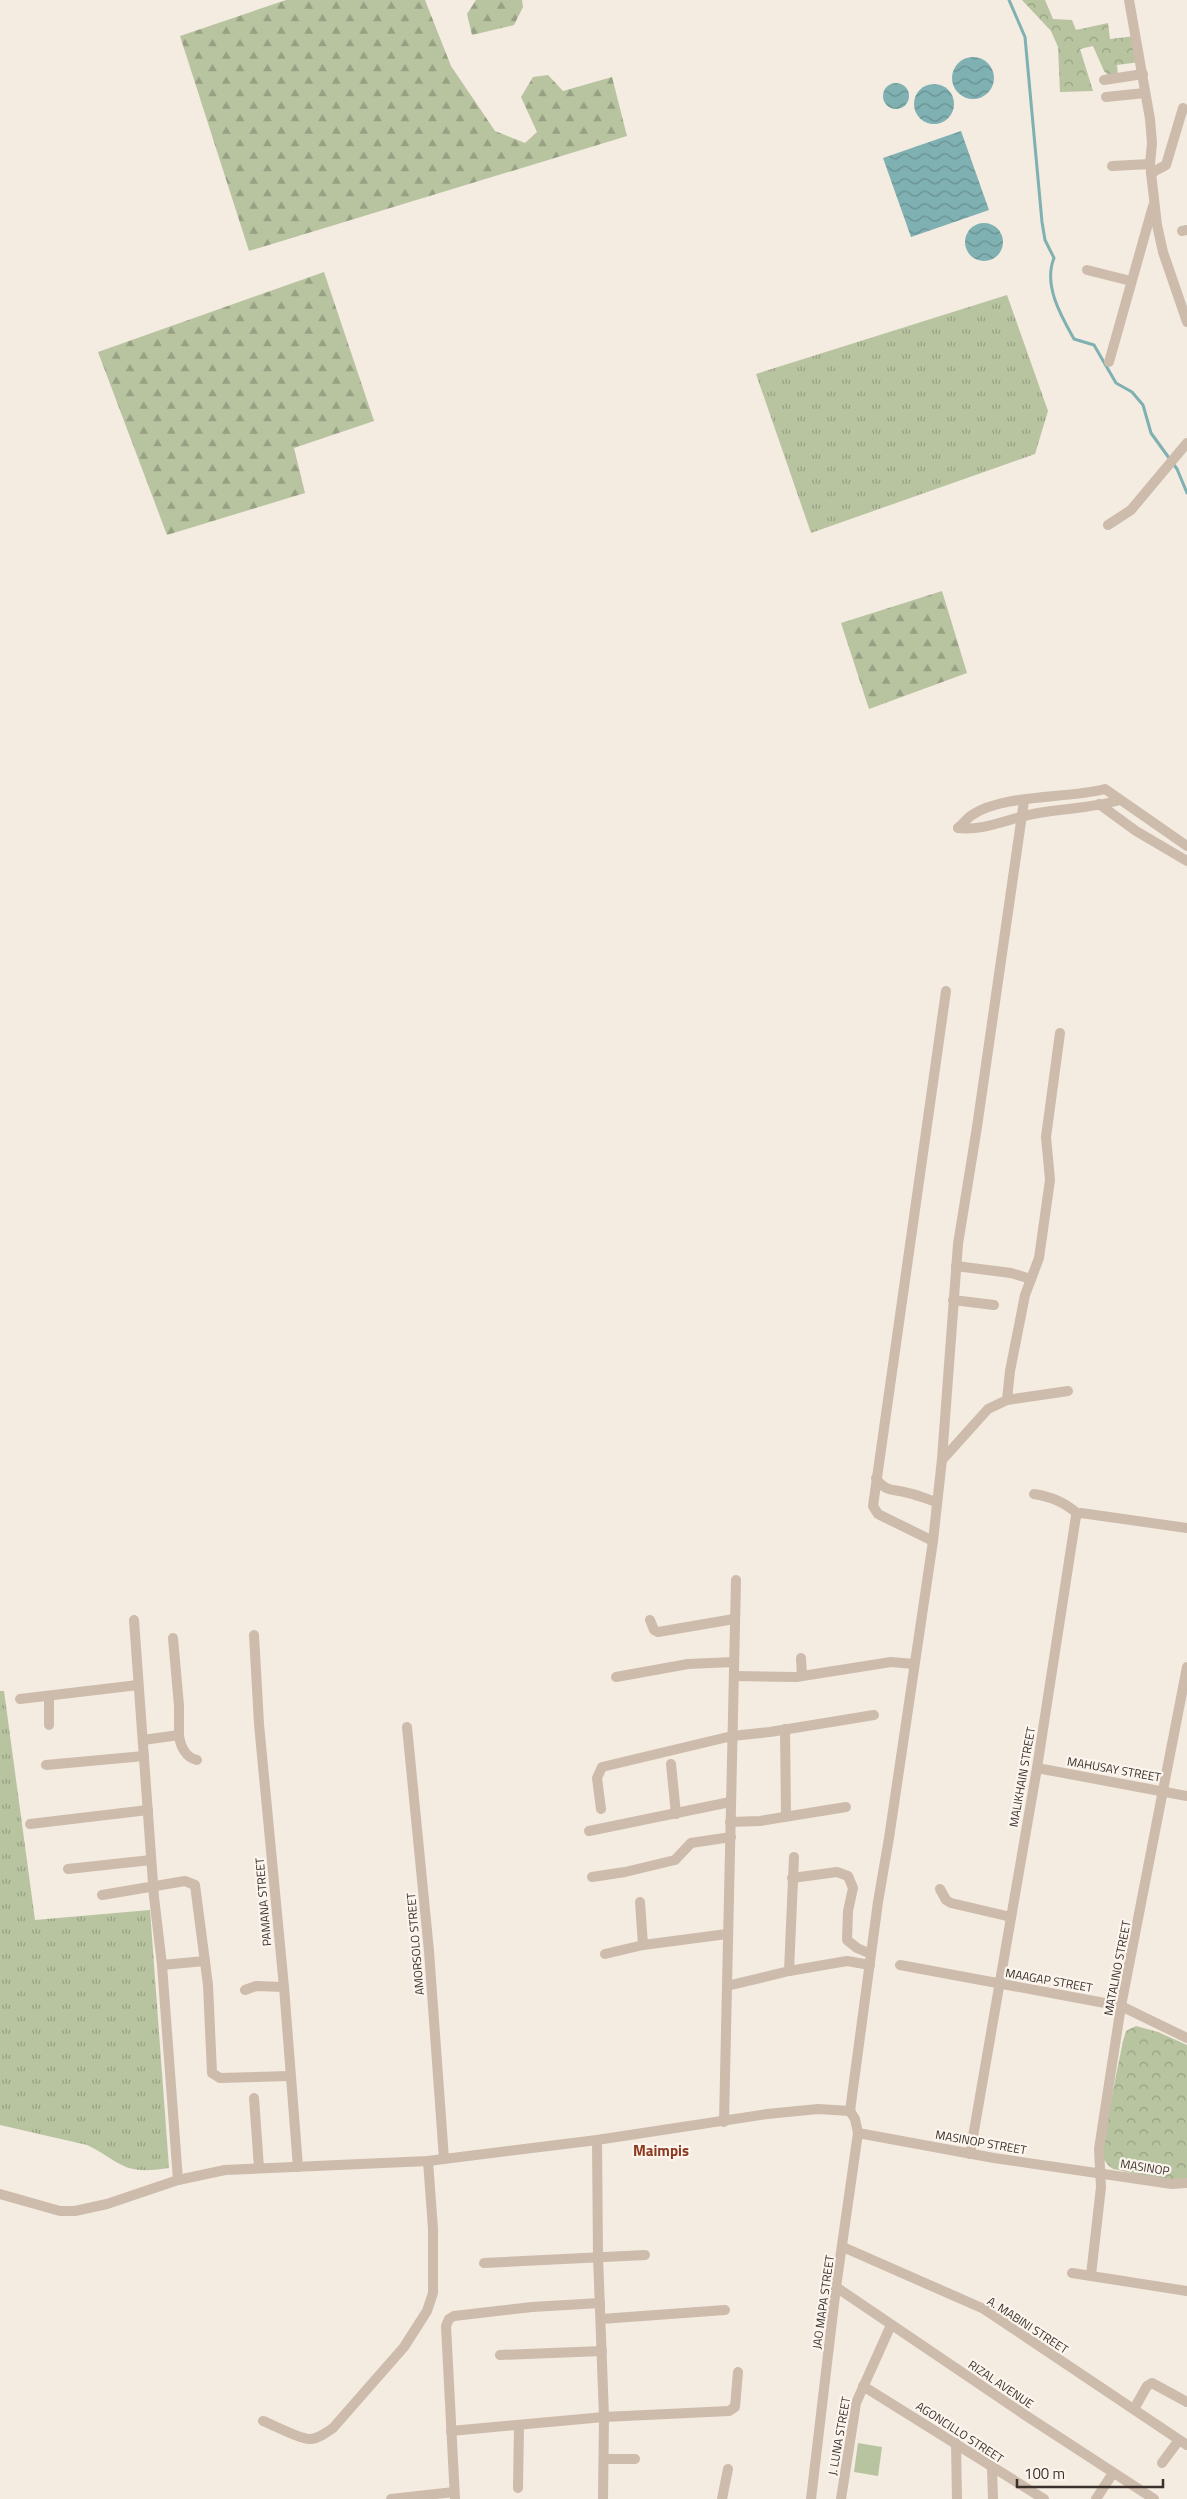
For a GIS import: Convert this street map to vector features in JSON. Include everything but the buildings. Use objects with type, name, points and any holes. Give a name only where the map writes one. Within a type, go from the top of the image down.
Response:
[{"type":"street","points":[[1129,0],[1143,74],[1152,143],[1151,169],[1154,203],[1163,252],[1187,322]]},
{"type":"street","points":[[1104,80],[1143,74]]},
{"type":"street","points":[[1106,98],[1145,93]]},
{"type":"street","points":[[1112,166],[1151,169],[1166,166],[1183,108]]},
{"type":"street","points":[[1109,362],[1154,203]]},
{"type":"street","points":[[1087,270],[1131,281]]},
{"type":"street","points":[[1108,525],[1131,510],[1187,443]]},
{"type":"street","points":[[1120,800],[1102,806],[1021,817],[974,830],[958,828],[973,814],[1008,802],[1086,794],[1105,789],[1187,846]]},
{"type":"street","points":[[1086,794],[1136,831],[1187,861]]},
{"type":"street","points":[[0,2194],[60,2211],[75,2211],[107,2204],[178,2180],[225,2170],[444,2160],[818,2109],[850,2111],[871,1954],[933,1541],[942,1459],[956,1266],[1024,801]]},
{"type":"street","points":[[933,1541],[878,1514],[873,1506],[889,1404],[946,991]]},
{"type":"street","points":[[1007,1400],[1010,1371],[1021,1314],[1039,1258],[1050,1180],[1046,1136],[1060,1033]]},
{"type":"street","points":[[956,1266],[1011,1273],[1031,1280]]},
{"type":"street","points":[[953,1300],[994,1305]]},
{"type":"street","points":[[942,1459],[988,1409],[1007,1400],[1068,1390]]},
{"type":"street","points":[[876,1478],[890,1490],[910,1493],[936,1502]]},
{"type":"street","points":[[1034,1494],[1052,1497],[1068,1504],[1078,1514],[1187,1528]]},
{"type":"street","name":"MALIKHAIN STREET","points":[[970,2154],[1037,1768],[1076,1516],[1078,1514]]},
{"type":"street","points":[[724,2122],[736,1580]]},
{"type":"street","points":[[650,1620],[654,1630],[658,1632],[734,1619]]},
{"type":"street","points":[[134,1620],[153,1888],[162,1965],[178,2180]]},
{"type":"street","name":"PAMANA STREET","points":[[254,1635],[259,1724],[284,1988],[298,2168]]},
{"type":"street","points":[[173,1638],[180,1741],[188,1756],[197,1760]]},
{"type":"street","points":[[801,1658],[802,1676]]},
{"type":"street","points":[[616,1677],[688,1664],[734,1662]]},
{"type":"street","points":[[734,1676],[802,1676],[891,1662],[914,1664]]},
{"type":"street","name":"MATALINO STREET","points":[[1091,2275],[1101,2187],[1099,2149],[1121,2006],[1187,1667]]},
{"type":"street","points":[[20,1699],[138,1685]]},
{"type":"street","points":[[48,1724],[49,1696]]},
{"type":"street","points":[[601,1809],[597,1778],[602,1767],[732,1736],[874,1715]]},
{"type":"street","name":"AMORSOLO STREET","points":[[406,1727],[429,1951],[444,2160]]},
{"type":"street","points":[[785,1729],[786,1816]]},
{"type":"street","points":[[143,1740],[179,1735]]},
{"type":"street","points":[[46,1766],[144,1756]]},
{"type":"street","points":[[671,1764],[676,1814]]},
{"type":"street","name":"MAHUSAY STREET","points":[[1037,1768],[1187,1796]]},
{"type":"street","points":[[590,1831],[730,1802]]},
{"type":"street","points":[[730,1822],[760,1821],[846,1807]]},
{"type":"street","points":[[30,1824],[148,1810]]},
{"type":"street","points":[[592,1877],[625,1872],[674,1860],[691,1843],[731,1837]]},
{"type":"street","points":[[789,1971],[794,1857]]},
{"type":"street","points":[[68,1869],[151,1860]]},
{"type":"street","points":[[792,1878],[837,1872],[848,1876],[853,1888],[848,1911],[847,1940],[857,1948],[871,1954]]},
{"type":"street","points":[[102,1895],[186,1881],[195,1885],[205,1961],[212,2073],[215,2077],[290,2076]]},
{"type":"street","points":[[940,1889],[946,1900],[951,1903],[1011,1917]]},
{"type":"street","points":[[640,1902],[643,1945]]},
{"type":"street","points":[[605,1954],[643,1945],[727,1934]]},
{"type":"street","points":[[162,1965],[205,1961]]},
{"type":"street","points":[[727,1986],[789,1971],[847,1961],[870,1965]]},
{"type":"street","name":"MAAGAP STREET","points":[[900,1965],[1121,2006],[1187,2038]]},
{"type":"street","points":[[245,1990],[261,1986],[284,1988]]},
{"type":"street","points":[[254,2098],[259,2168]]},
{"type":"street","name":"JAO MAPA STREET","points":[[811,2499],[836,2287],[858,2133],[856,2119],[850,2111]]},
{"type":"street","name":"MASINOP STREET","points":[[858,2133],[970,2154],[1099,2173]]},
{"type":"street","points":[[597,2140],[598,2256],[605,2459],[603,2499]]},
{"type":"street","points":[[263,2421],[309,2440],[318,2438],[333,2428],[388,2368],[408,2340],[426,2311],[433,2293],[433,2229],[428,2161]]},
{"type":"street","name":"MASINOP","points":[[1099,2173],[1172,2184],[1187,2183]]},
{"type":"street","name":"A. MABINI STREET","points":[[843,2247],[984,2310],[1183,2442]]},
{"type":"street","points":[[484,2263],[645,2255]]},
{"type":"street","points":[[1072,2273],[1187,2291]]},
{"type":"street","name":"RIZAL AVENUE","points":[[836,2287],[1154,2499]]},
{"type":"street","points":[[391,2499],[455,2495],[446,2326],[451,2317],[532,2307],[600,2303]]},
{"type":"street","points":[[600,2319],[725,2310]]},
{"type":"street","name":"J. LUNA STREET","points":[[841,2499],[856,2403],[891,2325]]},
{"type":"street","points":[[500,2356],[602,2351]]},
{"type":"street","points":[[451,2432],[604,2417],[729,2411],[735,2407],[738,2372]]},
{"type":"street","points":[[1134,2409],[1149,2384],[1152,2383],[1187,2402]]},
{"type":"street","name":"AGONCILLO STREET","points":[[864,2386],[956,2443],[1033,2496],[1044,2499]]},
{"type":"street","points":[[518,2488],[519,2426]]},
{"type":"street","points":[[1162,2463],[1183,2442]]},
{"type":"street","points":[[956,2443],[957,2499]]},
{"type":"street","points":[[605,2459],[635,2459]]},
{"type":"street","points":[[992,2468],[993,2499]]},
{"type":"street","points":[[722,2499],[728,2469]]},
{"type":"street","points":[[1096,2499],[1113,2473]]},
{"type":"green space","points":[[286,0],[425,0],[451,66],[495,131],[525,143],[537,132],[521,97],[533,77],[548,75],[563,91],[612,77],[627,136],[249,251],[180,36]]},
{"type":"green space","points":[[476,0],[522,0],[523,7],[514,25],[472,35],[467,14]]},
{"type":"green space","points":[[1022,0],[1045,0],[1053,19],[1072,20],[1076,30],[1108,23],[1110,39],[1136,36],[1140,62],[1117,65],[1118,77],[1112,79],[1104,71],[1093,46],[1080,49],[1093,91],[1060,92],[1058,47],[1051,31]]},
{"type":"green space","points":[[324,272],[374,421],[294,448],[305,493],[167,535],[98,352]]},
{"type":"green space","points":[[1007,295],[1048,411],[1035,454],[811,533],[756,374]]},
{"type":"green space","points":[[942,591],[967,673],[869,709],[841,623]]},
{"type":"green space","points":[[0,1691],[4,1691],[35,1920],[150,1910],[169,2168],[131,2169],[87,2145],[0,2125]]},
{"type":"green space","points":[[1136,2026],[1158,2032],[1187,2045],[1187,2178],[1159,2178],[1113,2169],[1104,2158],[1102,2145],[1123,2041],[1126,2031]]},
{"type":"green space","points":[[858,2443],[882,2447],[878,2476],[854,2472]]},
{"type":"water","points":[[973,57],[988,63],[994,78],[988,93],[973,99],[958,93],[952,78],[958,63]]},
{"type":"water","points":[[896,83],[905,87],[909,96],[905,105],[896,109],[887,105],[883,96],[887,87]]},
{"type":"water","points":[[930,84],[938,84],[945,87],[951,93],[954,104],[951,115],[945,121],[938,124],[930,124],[923,121],[917,115],[914,108],[914,100],[917,93],[923,87]]},
{"type":"water","points":[[961,131],[989,210],[911,237],[883,158]]},
{"type":"water","points":[[984,223],[997,229],[1003,242],[997,255],[984,261],[971,255],[965,242],[971,229]]},
{"type":"waterway","points":[[1009,0],[1025,37],[1042,222],[1045,240],[1054,258],[1051,268],[1051,279],[1055,300],[1074,339],[1094,345],[1116,383],[1132,392],[1143,405],[1151,433],[1177,469],[1187,493]]},
{"type":"district","name":"Maimpis","points":[[661,2150]]}]
